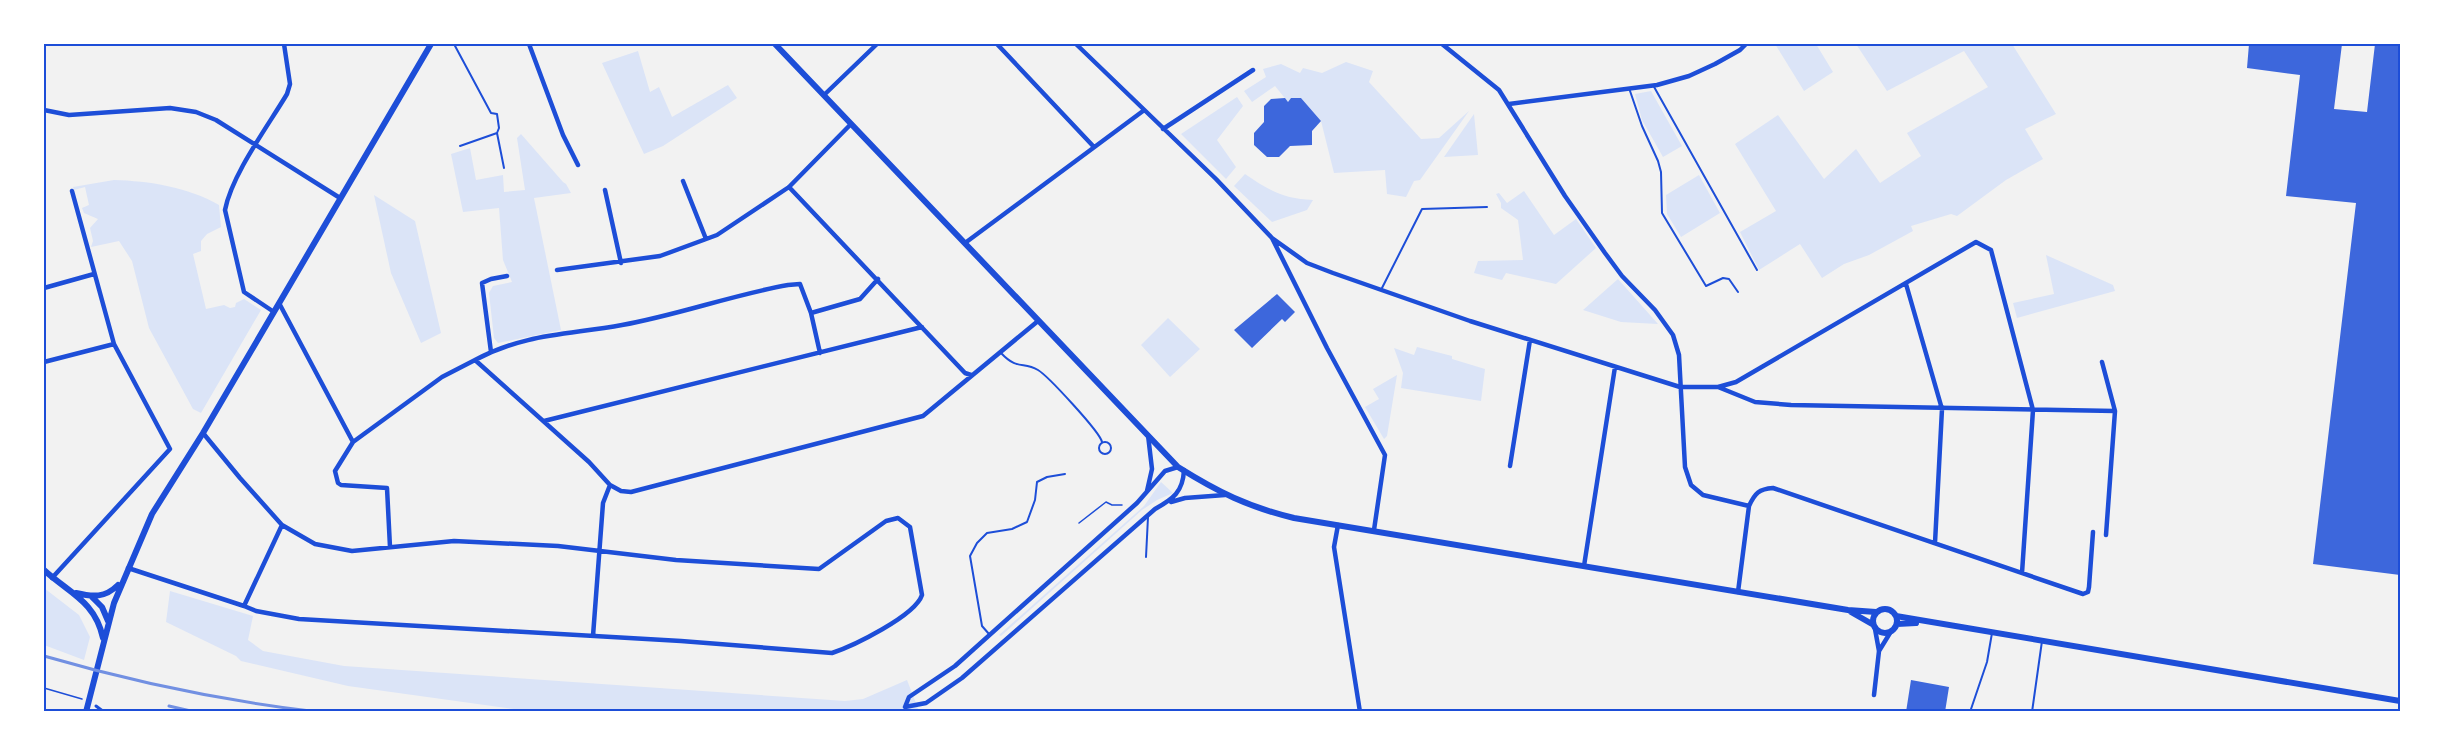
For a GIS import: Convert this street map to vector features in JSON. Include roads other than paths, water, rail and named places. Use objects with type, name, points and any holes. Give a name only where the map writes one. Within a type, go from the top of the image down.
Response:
[{"type":"main road","points":[[86,711],[108,622],[121,582],[152,514],[203,433],[431,44]]},
{"type":"main road","points":[[775,44],[1181,469],[1225,495],[1261,510],[1338,525],[1848,610],[1876,612],[1887,609],[1896,616],[1926,623],[2389,699],[2400,703]]},
{"type":"main road","points":[[44,570],[91,608],[100,625],[104,642]]},
{"type":"main road","points":[[92,597],[112,591],[121,582]]},
{"type":"main road","points":[[72,591],[92,597],[102,607],[108,622]]},
{"type":"main road","points":[[1848,610],[1883,634],[1890,633],[1897,624],[1896,616]]},
{"type":"main road","points":[[1874,626],[1876,612]]},
{"type":"main road","points":[[1897,624],[1926,623]]},
{"type":"street","points":[[274,312],[244,292],[225,210],[227,201],[256,146],[287,93],[290,84],[284,44]]},
{"type":"street","points":[[529,44],[563,135],[578,165]]},
{"type":"street","points":[[824,95],[877,44]]},
{"type":"street","points":[[996,44],[1094,147]]},
{"type":"street","points":[[1076,44],[1216,179],[1272,238],[1307,262],[1381,291],[1680,387],[1718,387],[1736,382],[1976,242],[1991,250],[2033,410],[2022,573]]},
{"type":"street","points":[[1444,44],[1499,90],[1565,196],[1605,253],[1622,276],[1655,310],[1673,335],[1679,355],[1685,467],[1691,485],[1703,495],[1749,506]]},
{"type":"street","points":[[1509,104],[1653,85],[1698,72],[1740,50],[1746,44]]},
{"type":"street","points":[[1163,129],[1253,70]]},
{"type":"street","points":[[44,110],[69,115],[170,108],[196,112],[216,120],[340,198]]},
{"type":"street","points":[[965,243],[1143,111]]},
{"type":"street","points":[[557,270],[660,256],[706,239],[750,214],[789,187],[851,124]]},
{"type":"street","points":[[683,181],[706,239]]},
{"type":"street","points":[[789,187],[965,373],[971,375]]},
{"type":"street","points":[[605,190],[621,263]]},
{"type":"street","points":[[52,578],[170,449],[114,345],[72,191]]},
{"type":"street","points":[[1272,238],[1327,348],[1385,455],[1374,530]]},
{"type":"street","points":[[44,288],[94,274]]},
{"type":"street","points":[[490,352],[483,283],[507,276]]},
{"type":"street","points":[[811,313],[860,298],[878,279]]},
{"type":"street","points":[[390,547],[387,488],[341,485],[338,483],[335,471],[353,442],[442,377],[490,352],[524,339],[623,325],[800,284],[811,313],[820,353]]},
{"type":"street","points":[[1906,284],[1942,410],[1935,543]]},
{"type":"street","points":[[279,303],[353,442]]},
{"type":"street","points":[[475,360],[589,462],[610,485],[621,491],[642,490],[923,416],[1038,321]]},
{"type":"street","points":[[544,421],[922,327]]},
{"type":"street","points":[[1510,466],[1530,340]]},
{"type":"street","points":[[44,362],[114,345]]},
{"type":"street","points":[[2102,362],[2115,411],[2106,535]]},
{"type":"street","points":[[1584,566],[1615,367]]},
{"type":"street","points":[[1718,387],[1755,402],[1791,405],[1942,410],[2115,411]]},
{"type":"street","points":[[128,568],[256,611],[299,619],[832,653],[850,647],[882,630],[917,606],[922,595],[910,526],[898,518],[886,520],[819,569],[676,560],[600,549],[454,541],[352,551],[315,544],[282,525],[203,433]]},
{"type":"street","points":[[1146,495],[1152,469],[1148,435]]},
{"type":"street","points":[[1181,469],[1180,489],[1173,499],[1149,514],[962,678],[926,703],[905,706],[909,697],[955,666],[1146,495],[1165,471],[1181,469]]},
{"type":"street","points":[[593,636],[603,503],[610,485]]},
{"type":"street","points":[[1738,592],[1749,506],[1753,496],[1760,489],[1773,488],[2083,594],[2088,592],[2093,532]]},
{"type":"street","points":[[1163,505],[1185,498],[1225,495]]},
{"type":"street","points":[[244,606],[282,525]]},
{"type":"street","points":[[1338,525],[1334,547],[1360,711]]},
{"type":"street","points":[[1874,626],[1879,651],[1874,695]]},
{"type":"street","points":[[1879,651],[1890,633]]},
{"type":"street","points":[[990,636],[999,646]]},
{"type":"street","points":[[88,701],[104,711]]},
{"type":"lane","points":[[454,44],[491,112],[497,114],[499,128],[497,133],[504,168]]},
{"type":"lane","points":[[1653,85],[1758,270]]},
{"type":"lane","points":[[1629,88],[1661,172],[1662,213],[1706,286],[1723,278],[1729,279],[1738,292]]},
{"type":"lane","points":[[460,146],[497,133]]},
{"type":"lane","points":[[1381,291],[1422,208],[1487,207]]},
{"type":"lane","points":[[1001,352],[1014,364],[1039,370],[1095,430],[1102,442]]},
{"type":"lane","points":[[990,636],[982,626],[970,556],[977,543],[987,533],[1012,529],[1027,522],[1035,500],[1037,482],[1047,477],[1065,474]]},
{"type":"lane","points":[[1146,557],[1149,514]]},
{"type":"lane","points":[[1970,711],[1988,662],[1992,633]]},
{"type":"lane","points":[[2032,711],[2042,641]]},
{"type":"railway","points":[[44,656],[180,690],[318,712]]},
{"type":"railway","points":[[169,706],[195,712]]}]
